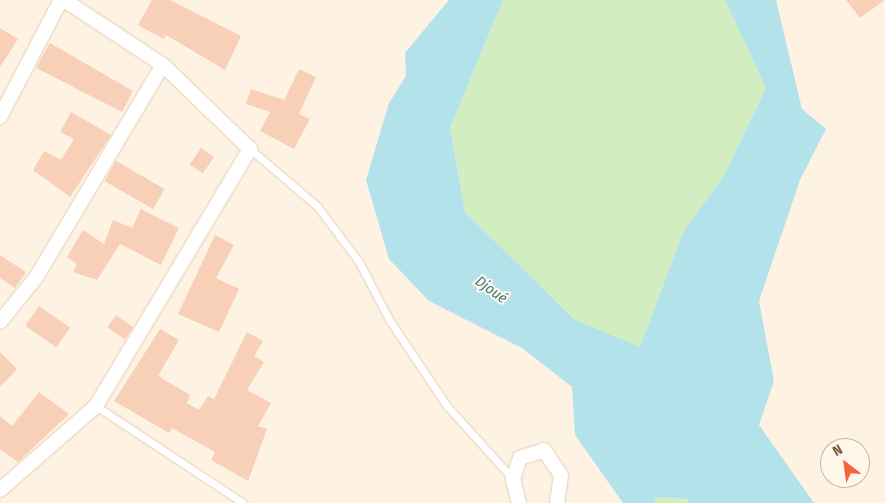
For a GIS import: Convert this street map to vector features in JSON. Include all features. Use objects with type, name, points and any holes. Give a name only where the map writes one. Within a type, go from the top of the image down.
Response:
[{"type":"street","points":[[0,118],[5,98],[60,0]]},
{"type":"street","points":[[0,490],[96,406],[250,149],[163,65],[64,0]]},
{"type":"street","points":[[0,322],[37,276],[163,65]]},
{"type":"street","points":[[519,503],[513,479],[520,458],[544,450],[561,475],[557,503]]},
{"type":"lane","points":[[250,149],[317,206],[359,262],[390,321],[447,406],[513,479]]},
{"type":"lane","points":[[96,406],[243,503]]},
{"type":"green space","points":[[503,0],[725,0],[766,88],[723,177],[683,232],[640,347],[574,319],[465,212],[450,128]]},
{"type":"green space","points":[[655,497],[689,499],[689,503],[655,503]]},
{"type":"water","name":"Djoué","points":[[449,0],[503,0],[450,128],[465,212],[574,319],[640,347],[683,232],[723,177],[766,88],[725,0],[776,0],[802,109],[826,129],[800,180],[759,301],[774,381],[759,425],[814,503],[689,503],[688,499],[655,497],[655,503],[623,503],[575,435],[572,387],[522,348],[429,301],[389,259],[366,180],[389,103],[406,76],[405,53]]},
{"type":"building","points":[[152,0],[170,0],[241,36],[225,70],[166,35],[164,39],[138,25]]},
{"type":"building","points":[[846,0],[885,0],[860,18]]},
{"type":"building","points":[[0,28],[18,39],[0,67]]},
{"type":"building","points":[[50,43],[133,91],[122,112],[36,68]]},
{"type":"building","points":[[299,69],[316,77],[299,114],[310,119],[294,149],[260,131],[270,112],[246,104],[251,89],[284,100]]},
{"type":"building","points":[[71,112],[111,135],[70,197],[33,170],[44,151],[61,160],[74,139],[60,132]]},
{"type":"building","points":[[201,148],[214,157],[203,174],[190,164]]},
{"type":"building","points":[[116,161],[164,189],[153,209],[104,181]]},
{"type":"building","points":[[141,209],[179,228],[161,265],[120,244],[97,280],[73,272],[77,264],[67,257],[83,230],[104,244],[113,220],[132,228]]},
{"type":"building","points":[[215,235],[234,245],[216,278],[239,289],[219,332],[178,314]]},
{"type":"building","points":[[0,255],[26,272],[15,288],[0,278]]},
{"type":"building","points":[[39,306],[70,328],[56,347],[25,326]]},
{"type":"building","points":[[116,315],[133,327],[125,339],[107,327]]},
{"type":"building","points":[[160,329],[179,340],[158,376],[190,395],[187,403],[199,410],[208,396],[214,399],[247,332],[263,341],[254,356],[264,362],[247,390],[271,403],[258,426],[267,429],[248,481],[211,460],[215,452],[172,428],[169,433],[114,401]]},
{"type":"building","points":[[0,352],[17,369],[0,387]]},
{"type":"building","points":[[39,392],[69,414],[18,462],[0,449],[0,416],[12,426]]}]
